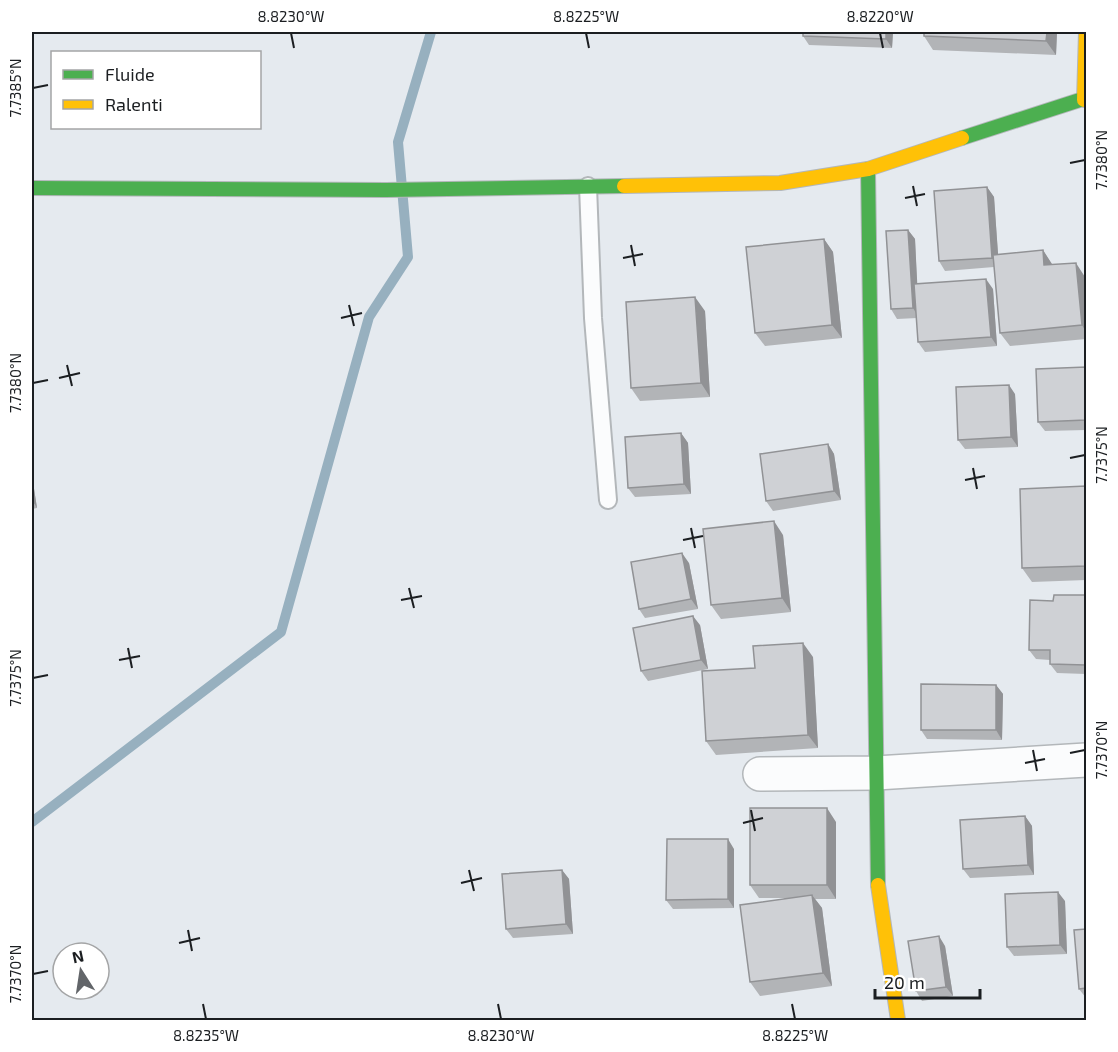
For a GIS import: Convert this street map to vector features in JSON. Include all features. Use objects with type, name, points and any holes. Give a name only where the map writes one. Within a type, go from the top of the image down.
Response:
[{"type":"street","points":[[32,188],[386,190],[780,183],[868,169],[1085,99],[1086,32]]},
{"type":"street","points":[[868,169],[878,900],[898,1020]]},
{"type":"street","points":[[760,774],[876,773],[1086,760]]},
{"type":"lane","points":[[588,186],[593,318],[608,500]]},
{"type":"building","points":[[803,32],[886,32],[886,39],[803,36]]},
{"type":"building","points":[[924,32],[1047,32],[1046,41],[924,36]]},
{"type":"building","points":[[987,187],[992,258],[939,261],[934,191]]},
{"type":"building","points":[[908,230],[913,308],[891,309],[886,231]]},
{"type":"building","points":[[824,239],[832,325],[755,333],[746,247]]},
{"type":"building","points":[[1043,250],[1044,265],[1076,263],[1082,325],[1000,333],[993,255]]},
{"type":"building","points":[[986,279],[991,337],[918,342],[914,284]]},
{"type":"building","points":[[695,297],[701,383],[631,388],[626,302]]},
{"type":"building","points":[[1086,367],[1086,420],[1038,422],[1036,369]]},
{"type":"building","points":[[1009,385],[1011,437],[958,440],[956,387]]},
{"type":"building","points":[[681,433],[684,484],[628,488],[625,437]]},
{"type":"building","points":[[828,444],[834,491],[766,501],[760,454]]},
{"type":"building","points":[[1086,486],[1086,566],[1022,568],[1020,489]]},
{"type":"building","points":[[774,521],[782,598],[711,605],[703,529]]},
{"type":"building","points":[[682,553],[691,599],[639,609],[631,562]]},
{"type":"building","points":[[1054,595],[1086,595],[1086,665],[1050,664],[1050,650],[1029,650],[1030,600],[1053,601]]},
{"type":"building","points":[[693,616],[701,660],[641,671],[633,628]]},
{"type":"building","points":[[803,643],[808,735],[706,741],[702,671],[755,668],[753,646]]},
{"type":"building","points":[[921,684],[996,685],[996,730],[921,730]]},
{"type":"building","points":[[750,808],[827,808],[827,885],[750,885]]},
{"type":"building","points":[[1025,816],[1028,865],[963,869],[960,820]]},
{"type":"building","points":[[667,839],[728,839],[728,899],[666,900]]},
{"type":"building","points":[[562,870],[566,924],[506,929],[502,874]]},
{"type":"building","points":[[1058,892],[1060,945],[1007,947],[1005,894]]},
{"type":"building","points":[[812,895],[823,973],[750,982],[740,905]]},
{"type":"building","points":[[1086,929],[1086,988],[1079,989],[1074,930]]},
{"type":"building","points":[[939,936],[946,987],[916,991],[908,941]]},
{"type":"waterway","points":[[32,822],[281,632],[369,317],[408,257],[398,142],[431,32]]},
{"type":"traffic: fast","points":[[962,138],[1086,98]]},
{"type":"traffic: fast","points":[[868,169],[878,885]]},
{"type":"traffic: fast","points":[[32,188],[386,190],[624,186]]},
{"type":"traffic: slow","points":[[1084,100],[1086,32]]},
{"type":"traffic: slow","points":[[624,186],[780,183],[868,169],[962,138]]},
{"type":"traffic: slow","points":[[878,885],[898,1020]]}]
